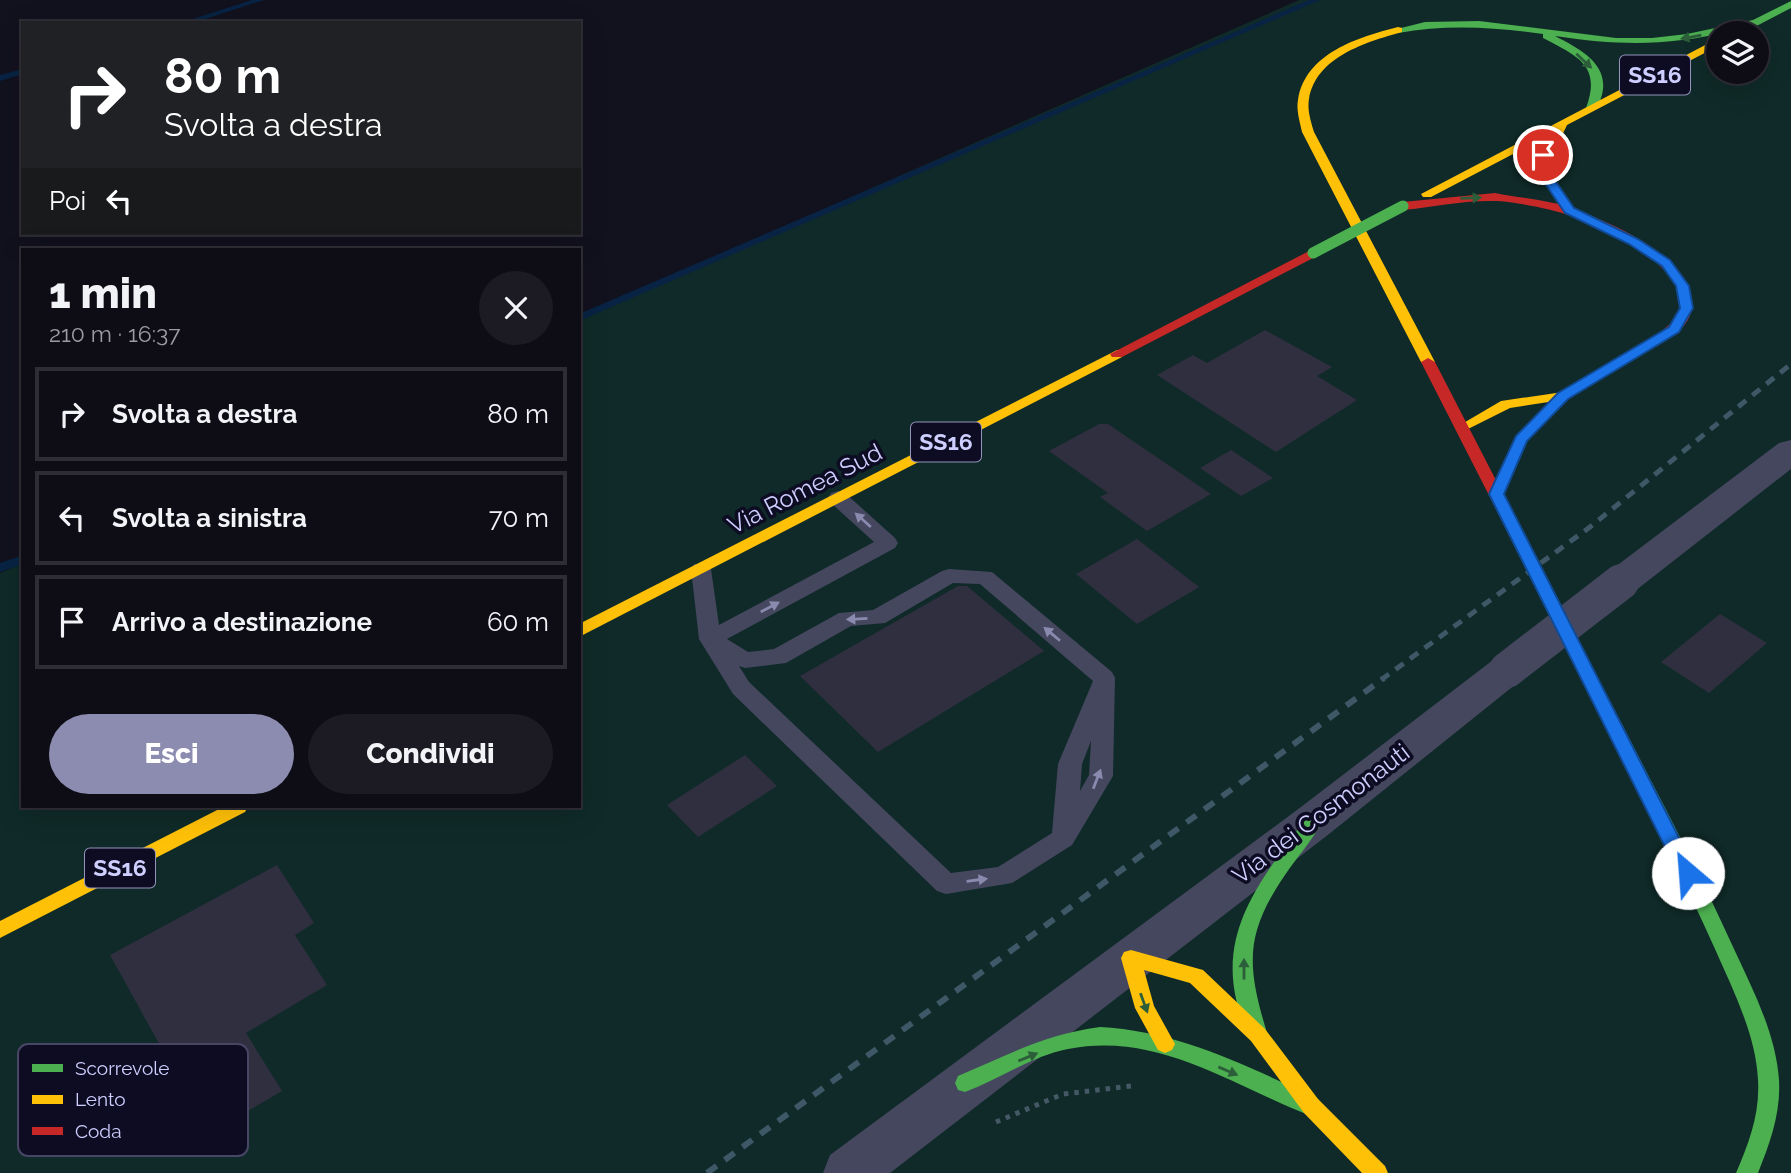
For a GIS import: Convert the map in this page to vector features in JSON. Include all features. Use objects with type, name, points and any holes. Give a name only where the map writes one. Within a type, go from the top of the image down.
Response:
[{"type":"main road","points":[[1760,21],[1791,4]]},
{"type":"main road","points":[[1706,34],[1653,43],[1539,31],[1465,15],[1413,19],[1356,40],[1319,67],[1303,99],[1308,132],[1497,494],[1712,920],[1747,1000],[1765,1055],[1769,1096],[1761,1140],[1747,1173]]},
{"type":"main road","points":[[1539,31],[1582,57],[1597,73],[1600,88],[1592,108]]},
{"type":"main road","name":"SS16","points":[[1403,206],[1706,49]]},
{"type":"main road","points":[[1562,125],[1549,141],[1543,155],[1543,166],[1551,185],[1569,211]]},
{"type":"main road","points":[[1403,206],[1495,197],[1569,211],[1634,241],[1666,263],[1683,286],[1686,308],[1675,329],[1563,396],[1515,438],[1497,494]]},
{"type":"main road","name":"Via Romea Sud","points":[[581,630],[1403,206]]},
{"type":"main road","points":[[1440,383],[1506,404]]},
{"type":"main road","points":[[1462,428],[1506,404],[1563,396]]},
{"type":"main road","points":[[1462,428],[1486,432]]},
{"type":"main road","name":"SS16","points":[[0,930],[237,808]]},
{"type":"main road","points":[[1258,1035],[1244,989],[1244,940],[1272,882],[1312,822]]},
{"type":"main road","points":[[1131,958],[1196,976],[1258,1035],[1311,1106],[1377,1173]]},
{"type":"main road","points":[[1131,958],[1145,1008],[1165,1044]]},
{"type":"main road","points":[[965,1083],[1069,1040],[1116,1036],[1165,1044],[1311,1106]]},
{"type":"street","name":"Via dei Cosmonauti","points":[[849,1173],[1312,822],[1791,452]]},
{"type":"lane","points":[[710,639],[888,543],[838,498]]},
{"type":"lane","points":[[701,569],[710,639],[741,688],[946,884],[1003,876],[1063,838],[1101,776],[1104,678]]},
{"type":"lane","points":[[710,639],[744,660],[778,657],[847,618],[877,618],[949,576],[985,577],[1104,678]]},
{"type":"lane","points":[[1063,838],[1070,764],[1104,678]]},
{"type":"path","points":[[992,1124],[1063,1094],[1145,1084]]},
{"type":"green space","points":[[1299,0],[1791,0],[1791,1173],[0,1173],[0,573],[21,564],[21,808],[581,808],[581,316]]},
{"type":"building","points":[[1265,330],[1332,367],[1317,376],[1357,400],[1276,452],[1157,375],[1193,355],[1207,363]]},
{"type":"building","points":[[1099,424],[1108,424],[1211,494],[1147,531],[1100,497],[1108,493],[1049,451]]},
{"type":"building","points":[[1231,450],[1273,478],[1241,496],[1200,468]]},
{"type":"building","points":[[1137,539],[1199,587],[1137,624],[1076,574]]},
{"type":"building","points":[[958,586],[967,586],[1044,651],[878,752],[800,676]]},
{"type":"building","points":[[1720,614],[1767,643],[1709,693],[1661,662]]},
{"type":"building","points":[[745,755],[777,786],[698,837],[667,805]]},
{"type":"building","points":[[277,865],[314,923],[295,935],[327,985],[246,1033],[282,1091],[248,1111],[248,1044],[159,1044],[110,955]]},
{"type":"waterway","points":[[191,21],[260,0]]},
{"type":"waterway","points":[[581,317],[1316,0]]},
{"type":"waterway","points":[[0,78],[21,72]]},
{"type":"waterway","points":[[0,568],[21,560]]},
{"type":"railway","points":[[1381,680],[1590,527],[1791,364]]},
{"type":"railway","points":[[707,1173],[1384,678]]},
{"type":"traffic: fast","points":[[1759,21],[1791,4]]},
{"type":"traffic: fast","points":[[1398,30],[1425,25],[1479,24],[1634,42],[1706,33]]},
{"type":"traffic: fast","points":[[1547,36],[1581,55],[1595,71],[1598,81],[1592,108]]},
{"type":"traffic: fast","points":[[1313,253],[1403,206]]},
{"type":"traffic: fast","points":[[1497,494],[1521,439],[1563,396],[1662,337]]},
{"type":"traffic: fast","points":[[1606,709],[1715,927],[1762,1043],[1769,1078],[1767,1116],[1747,1173]]},
{"type":"traffic: fast","points":[[1257,1033],[1243,978],[1244,940],[1249,922],[1267,886],[1313,822]]},
{"type":"traffic: fast","points":[[965,1083],[1029,1053],[1068,1040],[1100,1036],[1131,1038],[1193,1054],[1311,1106]]},
{"type":"traffic: slow","points":[[1398,30],[1354,45],[1326,61],[1307,85],[1303,108],[1308,132],[1428,362]]},
{"type":"traffic: slow","points":[[1427,194],[1706,49]]},
{"type":"traffic: slow","points":[[1562,126],[1548,150],[1546,170],[1554,189],[1569,211]]},
{"type":"traffic: slow","points":[[581,630],[1117,354]]},
{"type":"traffic: slow","points":[[1462,428],[1506,404],[1563,396]]},
{"type":"traffic: slow","points":[[0,930],[237,808]]},
{"type":"traffic: slow","points":[[1131,958],[1196,976],[1258,1035],[1311,1106],[1377,1173]]},
{"type":"traffic: slow","points":[[1131,958],[1145,1008],[1165,1044]]},
{"type":"traffic: jam","points":[[1403,206],[1495,197],[1569,211],[1634,241],[1666,263],[1683,286],[1686,308],[1675,329],[1662,337]]},
{"type":"traffic: jam","points":[[1117,354],[1313,253]]},
{"type":"traffic: jam","points":[[1428,362],[1606,709]]},
{"type":"route","points":[[1543,155],[1546,176],[1569,211],[1634,241],[1666,263],[1683,286],[1686,308],[1675,329],[1563,396],[1521,439],[1497,494],[1688,873]]}]
